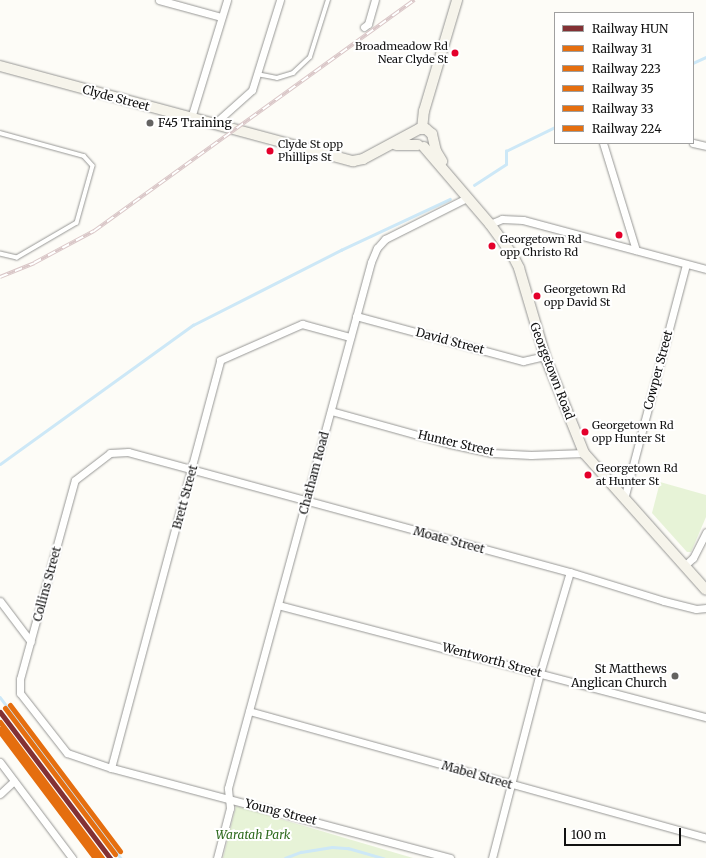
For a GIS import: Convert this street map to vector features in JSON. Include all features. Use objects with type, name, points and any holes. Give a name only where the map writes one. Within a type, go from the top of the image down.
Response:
[{"type":"street","points":[[159,0],[221,17]]},
{"type":"street","points":[[191,118],[226,0]]},
{"type":"street","points":[[214,124],[252,90],[280,0]]},
{"type":"street","points":[[364,27],[368,24],[375,0]]},
{"type":"street","points":[[420,130],[428,129],[432,136],[430,144],[421,146],[415,139],[420,130],[424,111],[431,95],[457,0]]},
{"type":"street","name":"Clyde Street","points":[[0,66],[353,161],[392,146],[420,130]]},
{"type":"street","name":"Georgetown Road","points":[[431,95],[429,119],[436,151],[450,175],[467,198],[506,244],[519,268],[545,356],[584,453],[706,590]]},
{"type":"street","points":[[694,143],[706,146]]},
{"type":"street","points":[[603,144],[636,250]]},
{"type":"street","name":"Clyde Street","points":[[392,146],[421,146]]},
{"type":"street","name":"Georgetown Road","points":[[421,146],[450,175]]},
{"type":"street","name":"Chatham Road","points":[[217,858],[230,808],[228,788],[350,337],[377,248],[385,239],[467,198]]},
{"type":"street","points":[[490,224],[502,219],[523,220],[706,269]]},
{"type":"street","name":"Cowper Street","points":[[624,499],[686,264]]},
{"type":"street","name":"David Street","points":[[356,316],[523,361],[545,356]]},
{"type":"street","name":"Brett Street","points":[[111,768],[192,471],[220,360],[302,324],[350,337]]},
{"type":"street","name":"Hunter Street","points":[[331,411],[450,444],[492,453],[531,455],[584,453]]},
{"type":"street","name":"Collins Street","points":[[111,768],[67,753],[20,693],[20,679],[75,480],[110,453],[118,452],[192,471]]},
{"type":"street","name":"Moate Street","points":[[192,471],[570,572],[687,607],[706,608]]},
{"type":"street","points":[[684,566],[693,558],[706,532]]},
{"type":"street","points":[[492,858],[540,672],[570,572]]},
{"type":"street","points":[[0,600],[31,642]]},
{"type":"street","name":"Wentworth Street","points":[[278,605],[540,672],[706,717]]},
{"type":"street","name":"Mabel Street","points":[[249,711],[706,838]]},
{"type":"street","points":[[0,762],[72,858]]},
{"type":"street","name":"Young Street","points":[[111,768],[450,858]]},
{"type":"street","points":[[0,794],[14,781]]},
{"type":"lane","points":[[258,74],[277,78],[293,73],[310,57],[328,0]]},
{"type":"lane","points":[[0,133],[84,156],[93,166],[78,223],[17,258],[0,254]]},
{"type":"green space","points":[[660,482],[706,495],[706,517],[691,552],[687,552],[652,513]]},
{"type":"green space","name":"Waratah Park","points":[[236,806],[413,858],[223,858]]},
{"type":"waterway","points":[[694,63],[706,57]]},
{"type":"waterway","points":[[474,185],[506,164],[506,151],[554,127]]},
{"type":"waterway","points":[[0,464],[193,325],[341,250],[450,199]]},
{"type":"waterway","points":[[0,697],[121,858]]},
{"type":"waterway","points":[[285,858],[301,852],[332,847],[348,848],[384,858]]},
{"type":"railway","points":[[0,277],[34,263],[94,231],[414,0]]},
{"type":"railway","points":[[0,725],[99,858]]},
{"type":"rail line","name":"33","points":[[10,705],[120,851]]},
{"type":"rail line","name":"223","points":[[5,708],[115,854]]},
{"type":"rail line","name":"HUN","points":[[0,712],[110,858]]},
{"type":"rail line","name":"31","points":[[0,722],[102,858]]},
{"type":"rail line","name":"224","points":[[0,729],[97,858]]},
{"type":"rail line","name":"35","points":[[0,732],[95,858]]},
{"type":"place","name":"Broadmeadow Rd Near Clyde St","points":[[455,53]]},
{"type":"place","name":"F45 Training","points":[[150,123]]},
{"type":"place","name":"Clyde St opp Phillips St","points":[[270,151]]},
{"type":"place","name":"Georgetown Rd opp Christo Rd","points":[[492,246]]},
{"type":"place","name":"Georgetown Rd opp David St","points":[[537,296]]},
{"type":"place","name":"Georgetown Rd opp Hunter St","points":[[585,432]]},
{"type":"place","name":"Georgetown Rd at Hunter St","points":[[588,475]]},
{"type":"place","name":"St Matthews Anglican Church","points":[[675,676]]}]
